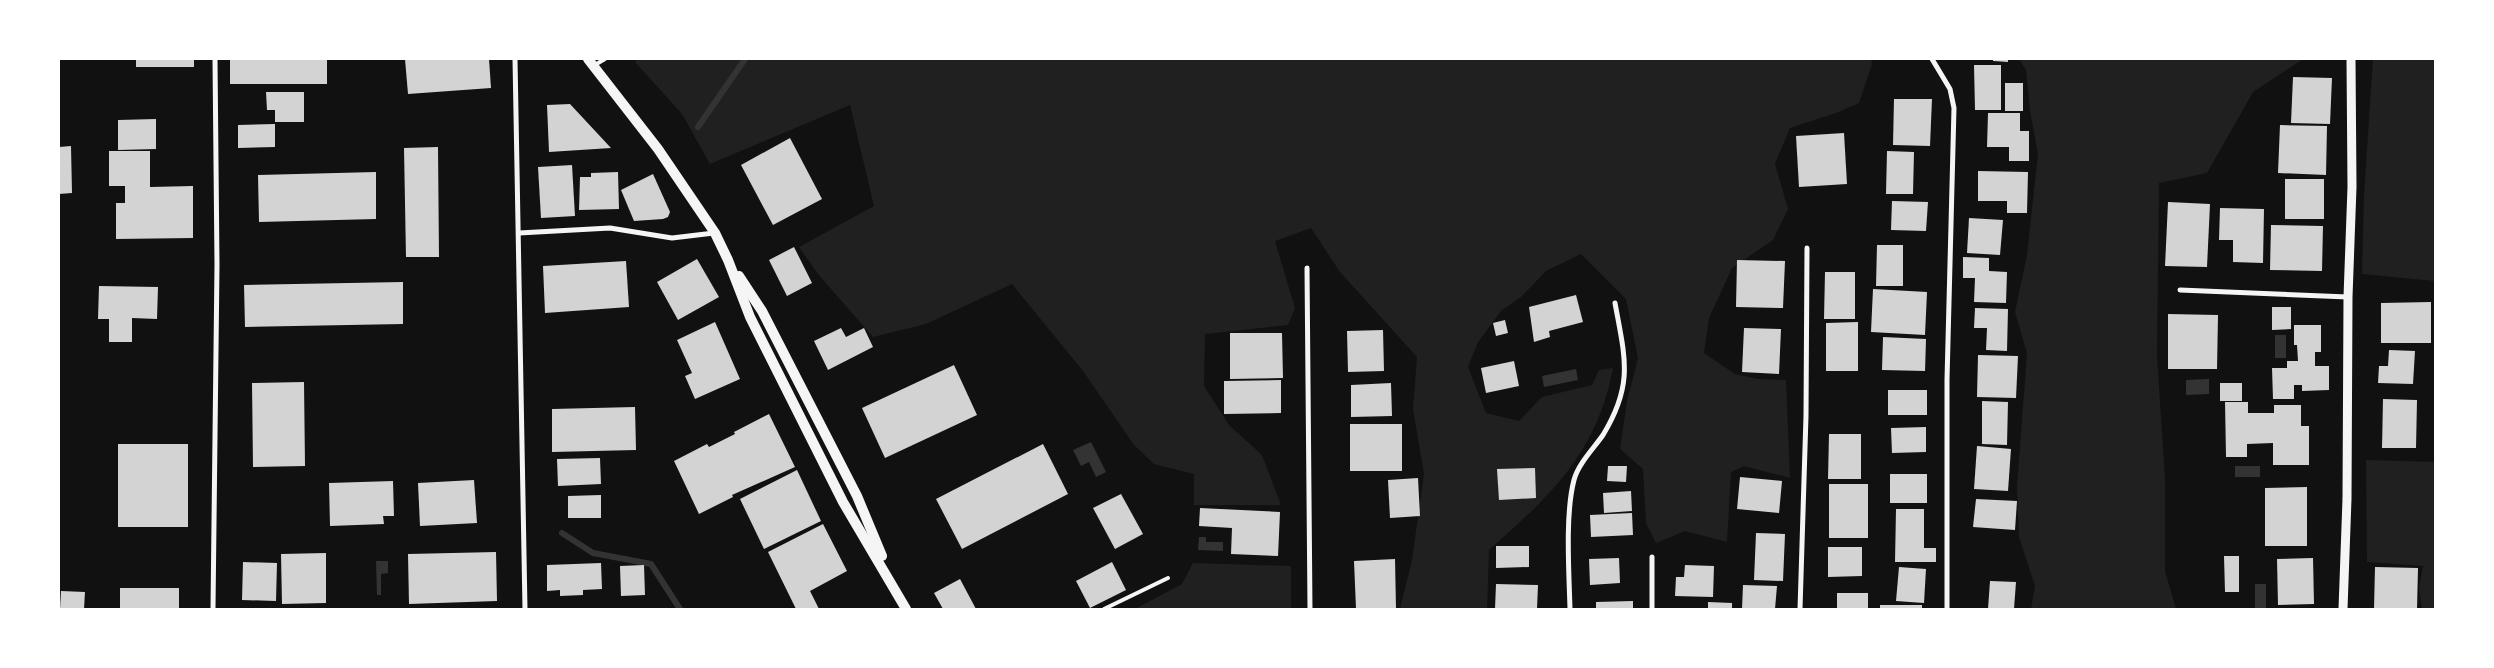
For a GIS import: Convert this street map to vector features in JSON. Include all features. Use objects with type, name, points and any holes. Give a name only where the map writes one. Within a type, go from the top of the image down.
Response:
[{"type":"main road","points":[[590,62],[658,148],[715,233],[728,260],[750,317],[840,494],[906,609]]},
{"type":"street","points":[[213,609],[218,250],[216,59]]},
{"type":"street","points":[[515,59],[519,233],[518,316],[525,609]]},
{"type":"street","points":[[1932,59],[1950,89],[1954,108],[1947,380],[1947,609]]},
{"type":"street","points":[[2344,609],[2347,499],[2348,297],[2352,187],[2351,59]]},
{"type":"street","points":[[519,233],[610,228],[672,238],[715,233]]},
{"type":"street","points":[[1800,609],[1806,416],[1807,248]]},
{"type":"street","points":[[1307,268],[1310,609]]},
{"type":"street","points":[[2180,290],[2348,297]]},
{"type":"street","points":[[1570,609],[1569,554],[1574,477],[1616,412],[1625,383],[1624,350],[1615,303]]},
{"type":"street","points":[[1652,557],[1652,609]]},
{"type":"lane","points":[[590,62],[605,59]]},
{"type":"lane","points":[[1104,609],[1168,578]]},
{"type":"shaded area","points":[[638,59],[1871,59],[1872,64],[1859,103],[1836,113],[1790,128],[1775,164],[1788,209],[1773,240],[1732,268],[1709,318],[1704,353],[1735,374],[1758,379],[1786,380],[1790,478],[1744,466],[1731,472],[1727,542],[1685,531],[1656,543],[1646,523],[1643,469],[1620,449],[1627,401],[1638,358],[1626,299],[1581,254],[1546,271],[1521,297],[1501,311],[1478,342],[1468,367],[1486,413],[1519,421],[1542,397],[1592,385],[1599,370],[1613,368],[1606,398],[1596,425],[1568,470],[1551,491],[1489,550],[1487,609],[1400,609],[1412,560],[1424,474],[1413,409],[1417,357],[1340,272],[1311,228],[1275,241],[1295,308],[1288,325],[1205,334],[1204,386],[1229,425],[1262,455],[1281,505],[1194,505],[1194,474],[1154,464],[1134,445],[1083,371],[1012,284],[926,324],[873,337],[818,274],[799,247],[874,206],[850,105],[710,164],[682,114],[635,62]]},
{"type":"shaded area","points":[[2019,59],[2303,59],[2253,92],[2207,173],[2159,183],[2157,355],[2165,480],[2165,571],[2176,609],[2031,609],[2035,586],[2019,537],[2017,487],[2027,353],[2015,312],[2027,255],[2038,154],[2030,111],[2026,70]]},
{"type":"shaded area","points":[[2373,59],[2435,59],[2435,281],[2362,274],[2364,196]]},
{"type":"shaded area","points":[[2275,335],[2286,335],[2286,358],[2275,358]]},
{"type":"shaded area","points":[[1576,369],[1578,380],[1544,387],[1542,376]]},
{"type":"shaded area","points":[[2209,379],[2209,394],[2186,395],[2186,380]]},
{"type":"shaded area","points":[[1091,442],[1106,472],[1096,477],[1089,462],[1081,466],[1073,450]]},
{"type":"shaded area","points":[[2366,460],[2435,462],[2435,609],[2422,609],[2419,587],[2423,566],[2367,562]]},
{"type":"shaded area","points":[[2235,466],[2260,466],[2260,477],[2235,477]]},
{"type":"shaded area","points":[[1199,537],[1206,537],[1206,542],[1223,542],[1223,551],[1198,550]]},
{"type":"shaded area","points":[[376,561],[388,561],[388,573],[381,574],[381,595],[377,595]]},
{"type":"shaded area","points":[[1193,563],[1291,566],[1291,609],[1135,609],[1182,584]]},
{"type":"shaded area","points":[[2255,584],[2266,584],[2266,608],[2255,609]]},
{"type":"building","points":[[136,59],[194,59],[194,67],[136,67]]},
{"type":"building","points":[[230,59],[327,59],[327,84],[230,84]]},
{"type":"building","points":[[405,59],[489,59],[491,88],[408,94]]},
{"type":"building","points":[[1993,59],[2008,59],[2008,62],[1993,61]]},
{"type":"building","points":[[1974,65],[2001,65],[2001,110],[1975,110]]},
{"type":"building","points":[[2293,77],[2332,78],[2330,124],[2291,123]]},
{"type":"building","points":[[2005,83],[2023,83],[2023,111],[2005,111]]},
{"type":"building","points":[[266,92],[304,92],[304,122],[275,122],[275,110],[267,110]]},
{"type":"building","points":[[1894,99],[1932,99],[1930,146],[1893,145]]},
{"type":"building","points":[[570,104],[611,148],[549,152],[547,105]]},
{"type":"building","points":[[1988,113],[2020,113],[2020,131],[2029,131],[2029,161],[2009,161],[2009,147],[1987,147]]},
{"type":"building","points":[[156,119],[156,149],[118,150],[118,120]]},
{"type":"building","points":[[275,124],[275,147],[238,148],[238,125]]},
{"type":"building","points":[[2280,125],[2327,126],[2326,175],[2278,173]]},
{"type":"building","points":[[1844,133],[1847,184],[1799,187],[1796,136]]},
{"type":"building","points":[[790,138],[822,199],[773,225],[741,165]]},
{"type":"building","points":[[71,146],[72,193],[59,194],[59,147]]},
{"type":"building","points":[[438,147],[439,257],[406,257],[404,148]]},
{"type":"building","points":[[109,151],[150,151],[150,187],[193,186],[193,238],[116,239],[116,203],[125,203],[125,186],[109,186]]},
{"type":"building","points":[[1887,151],[1914,152],[1913,194],[1886,194]]},
{"type":"building","points":[[572,165],[575,216],[541,218],[538,167]]},
{"type":"building","points":[[1978,171],[2028,172],[2027,213],[2007,213],[2007,201],[1978,201]]},
{"type":"building","points":[[376,172],[376,219],[259,222],[258,175]]},
{"type":"building","points":[[618,172],[619,209],[579,210],[580,177],[591,177],[591,173]]},
{"type":"building","points":[[653,174],[670,212],[668,217],[634,221],[621,190]]},
{"type":"building","points":[[2285,179],[2324,179],[2324,219],[2285,219]]},
{"type":"building","points":[[1892,201],[1928,202],[1926,231],[1891,230]]},
{"type":"building","points":[[2168,202],[2210,204],[2207,267],[2165,266]]},
{"type":"building","points":[[2220,208],[2264,209],[2263,263],[2233,262],[2233,240],[2219,240]]},
{"type":"building","points":[[1969,218],[2003,220],[2000,255],[1967,253]]},
{"type":"building","points":[[2271,225],[2323,226],[2322,271],[2270,270]]},
{"type":"building","points":[[1877,245],[1903,245],[1903,286],[1876,286]]},
{"type":"building","points":[[794,247],[812,283],[787,296],[769,260]]},
{"type":"building","points":[[1963,257],[1989,258],[1989,271],[2007,272],[2006,303],[1974,302],[1975,278],[1963,278]]},
{"type":"building","points":[[697,259],[719,297],[678,320],[657,282]]},
{"type":"building","points":[[1737,260],[1785,261],[1783,308],[1736,307]]},
{"type":"building","points":[[626,261],[629,307],[545,313],[543,266]]},
{"type":"building","points":[[1825,272],[1855,272],[1855,319],[1824,319]]},
{"type":"building","points":[[403,282],[403,324],[245,327],[244,285]]},
{"type":"building","points":[[99,286],[158,287],[157,319],[132,318],[132,342],[109,342],[109,319],[98,319]]},
{"type":"building","points":[[1873,289],[1927,292],[1925,335],[1871,332]]},
{"type":"building","points":[[1576,295],[1583,322],[1549,331],[1550,337],[1534,342],[1529,307]]},
{"type":"building","points":[[2431,302],[2431,343],[2381,343],[2381,303]]},
{"type":"building","points":[[2272,307],[2291,307],[2291,329],[2272,330]]},
{"type":"building","points":[[1975,308],[2008,309],[2007,351],[1986,350],[1987,328],[1974,328]]},
{"type":"building","points":[[2168,314],[2218,315],[2217,369],[2168,369]]},
{"type":"building","points":[[1505,320],[1508,333],[1496,336],[1493,323]]},
{"type":"building","points":[[715,322],[740,379],[695,399],[685,376],[692,373],[677,340]]},
{"type":"building","points":[[1858,322],[1858,371],[1826,371],[1826,323]]},
{"type":"building","points":[[2294,325],[2321,325],[2321,352],[2315,352],[2315,366],[2329,366],[2329,390],[2302,391],[2302,385],[2294,385],[2294,399],[2273,399],[2272,368],[2287,368],[2287,361],[2298,361],[2297,345],[2294,345]]},
{"type":"building","points":[[841,328],[846,337],[864,328],[873,347],[828,370],[814,341]]},
{"type":"building","points":[[1744,328],[1781,329],[1779,374],[1742,372]]},
{"type":"building","points":[[1383,330],[1384,371],[1348,372],[1347,331]]},
{"type":"building","points":[[1230,333],[1282,333],[1283,378],[1230,379]]},
{"type":"building","points":[[1883,337],[1926,339],[1925,371],[1882,370]]},
{"type":"building","points":[[2389,350],[2415,351],[2413,384],[2378,383],[2379,366],[2388,366]]},
{"type":"building","points":[[1978,355],[2018,356],[2016,398],[1977,397]]},
{"type":"building","points":[[1514,361],[1519,386],[1486,393],[1481,368]]},
{"type":"building","points":[[954,365],[977,415],[885,458],[862,408]]},
{"type":"building","points":[[1281,380],[1281,413],[1224,414],[1224,381]]},
{"type":"building","points":[[304,382],[305,466],[253,467],[252,383]]},
{"type":"building","points":[[1391,383],[1392,416],[1351,417],[1351,385]]},
{"type":"building","points":[[2220,383],[2242,383],[2242,401],[2220,401]]},
{"type":"building","points":[[1888,390],[1927,390],[1927,415],[1888,415]]},
{"type":"building","points":[[2383,399],[2417,400],[2416,448],[2382,448]]},
{"type":"building","points":[[1982,401],[2008,402],[2007,445],[1982,444]]},
{"type":"building","points":[[2225,402],[2248,402],[2248,413],[2274,413],[2274,405],[2301,405],[2301,426],[2309,426],[2309,465],[2273,465],[2273,443],[2247,444],[2247,457],[2226,457]]},
{"type":"building","points":[[635,407],[636,450],[552,452],[552,409]]},
{"type":"building","points":[[769,414],[795,467],[732,495],[733,497],[699,514],[674,461],[707,444],[709,447]]},
{"type":"building","points":[[1350,424],[1402,424],[1402,471],[1350,471]]},
{"type":"building","points":[[1926,427],[1926,452],[1892,453],[1891,428]]},
{"type":"building","points":[[1829,434],[1861,434],[1861,479],[1828,479]]},
{"type":"building","points":[[118,444],[188,444],[188,527],[118,527]]},
{"type":"building","points":[[1043,444],[1068,494],[962,549],[936,499]]},
{"type":"building","points":[[1977,446],[2011,449],[2008,491],[1974,489]]},
{"type":"building","points":[[600,458],[601,484],[558,486],[557,459]]},
{"type":"building","points":[[1608,466],[1627,466],[1626,482],[1607,481]]},
{"type":"building","points":[[1535,468],[1536,498],[1499,500],[1497,469]]},
{"type":"building","points":[[797,470],[821,521],[764,549],[740,499]]},
{"type":"building","points":[[1890,474],[1927,474],[1927,503],[1890,503]]},
{"type":"building","points":[[1740,477],[1782,481],[1779,513],[1737,509]]},
{"type":"building","points":[[1418,478],[1420,516],[1390,518],[1388,480]]},
{"type":"building","points":[[474,480],[477,523],[420,526],[418,483]]},
{"type":"building","points":[[393,481],[394,516],[383,516],[384,524],[330,526],[329,483]]},
{"type":"building","points":[[1829,484],[1868,484],[1868,538],[1829,538]]},
{"type":"building","points":[[2307,487],[2307,546],[2265,546],[2265,488]]},
{"type":"building","points":[[1631,491],[1632,511],[1604,513],[1603,493]]},
{"type":"building","points":[[1121,494],[1143,534],[1115,549],[1093,508]]},
{"type":"building","points":[[601,495],[601,518],[568,518],[568,496]]},
{"type":"building","points":[[1976,499],[2017,501],[2015,530],[1973,527]]},
{"type":"building","points":[[1200,508],[1280,512],[1278,556],[1231,554],[1232,528],[1199,526]]},
{"type":"building","points":[[1896,509],[1924,509],[1924,548],[1936,548],[1936,562],[1895,562]]},
{"type":"building","points":[[1632,513],[1633,535],[1591,537],[1590,515]]},
{"type":"building","points":[[823,524],[847,571],[810,591],[819,609],[796,609],[768,552]]},
{"type":"building","points":[[1756,533],[1785,534],[1783,581],[1754,580]]},
{"type":"building","points":[[1496,546],[1529,546],[1529,567],[1496,568]]},
{"type":"building","points":[[1828,547],[1862,547],[1862,576],[1828,577]]},
{"type":"building","points":[[496,552],[497,601],[409,604],[408,554]]},
{"type":"building","points":[[326,553],[326,603],[282,604],[281,554]]},
{"type":"building","points":[[2224,556],[2239,556],[2239,592],[2225,592]]},
{"type":"building","points":[[1619,558],[1620,583],[1590,585],[1589,559]]},
{"type":"building","points":[[2313,558],[2314,604],[2278,605],[2277,559]]},
{"type":"building","points":[[1395,559],[1396,609],[1356,609],[1354,561]]},
{"type":"building","points":[[243,562],[277,563],[276,601],[242,600]]},
{"type":"building","points":[[1112,562],[1126,590],[1090,608],[1076,581]]},
{"type":"building","points":[[601,563],[602,589],[583,590],[583,595],[560,596],[560,590],[547,591],[547,565]]},
{"type":"building","points":[[644,565],[645,595],[621,596],[620,566]]},
{"type":"building","points":[[1685,565],[1714,566],[1713,597],[1675,596],[1676,577],[1684,577]]},
{"type":"building","points":[[1899,567],[1926,569],[1924,603],[1896,601]]},
{"type":"building","points":[[2375,567],[2418,568],[2417,609],[2374,609]]},
{"type":"building","points":[[960,579],[976,609],[943,609],[934,593]]},
{"type":"building","points":[[1990,581],[2016,582],[2014,609],[1988,609]]},
{"type":"building","points":[[1496,584],[1538,585],[1537,609],[1495,609]]},
{"type":"building","points":[[1743,585],[1777,586],[1775,609],[1742,609]]},
{"type":"building","points":[[120,588],[179,588],[179,609],[120,609]]},
{"type":"building","points":[[61,591],[85,592],[84,609],[60,609]]},
{"type":"building","points":[[1837,593],[1868,593],[1868,609],[1837,609]]},
{"type":"building","points":[[1633,601],[1633,609],[1596,609],[1596,602]]},
{"type":"building","points":[[1708,602],[1732,603],[1732,609],[1708,609]]},
{"type":"building","points":[[1880,605],[1922,605],[1922,609],[1880,609]]},
{"type":"waterway","points":[[698,127],[745,59]]},
{"type":"waterway","points":[[562,533],[593,553],[651,564],[680,609]]}]
